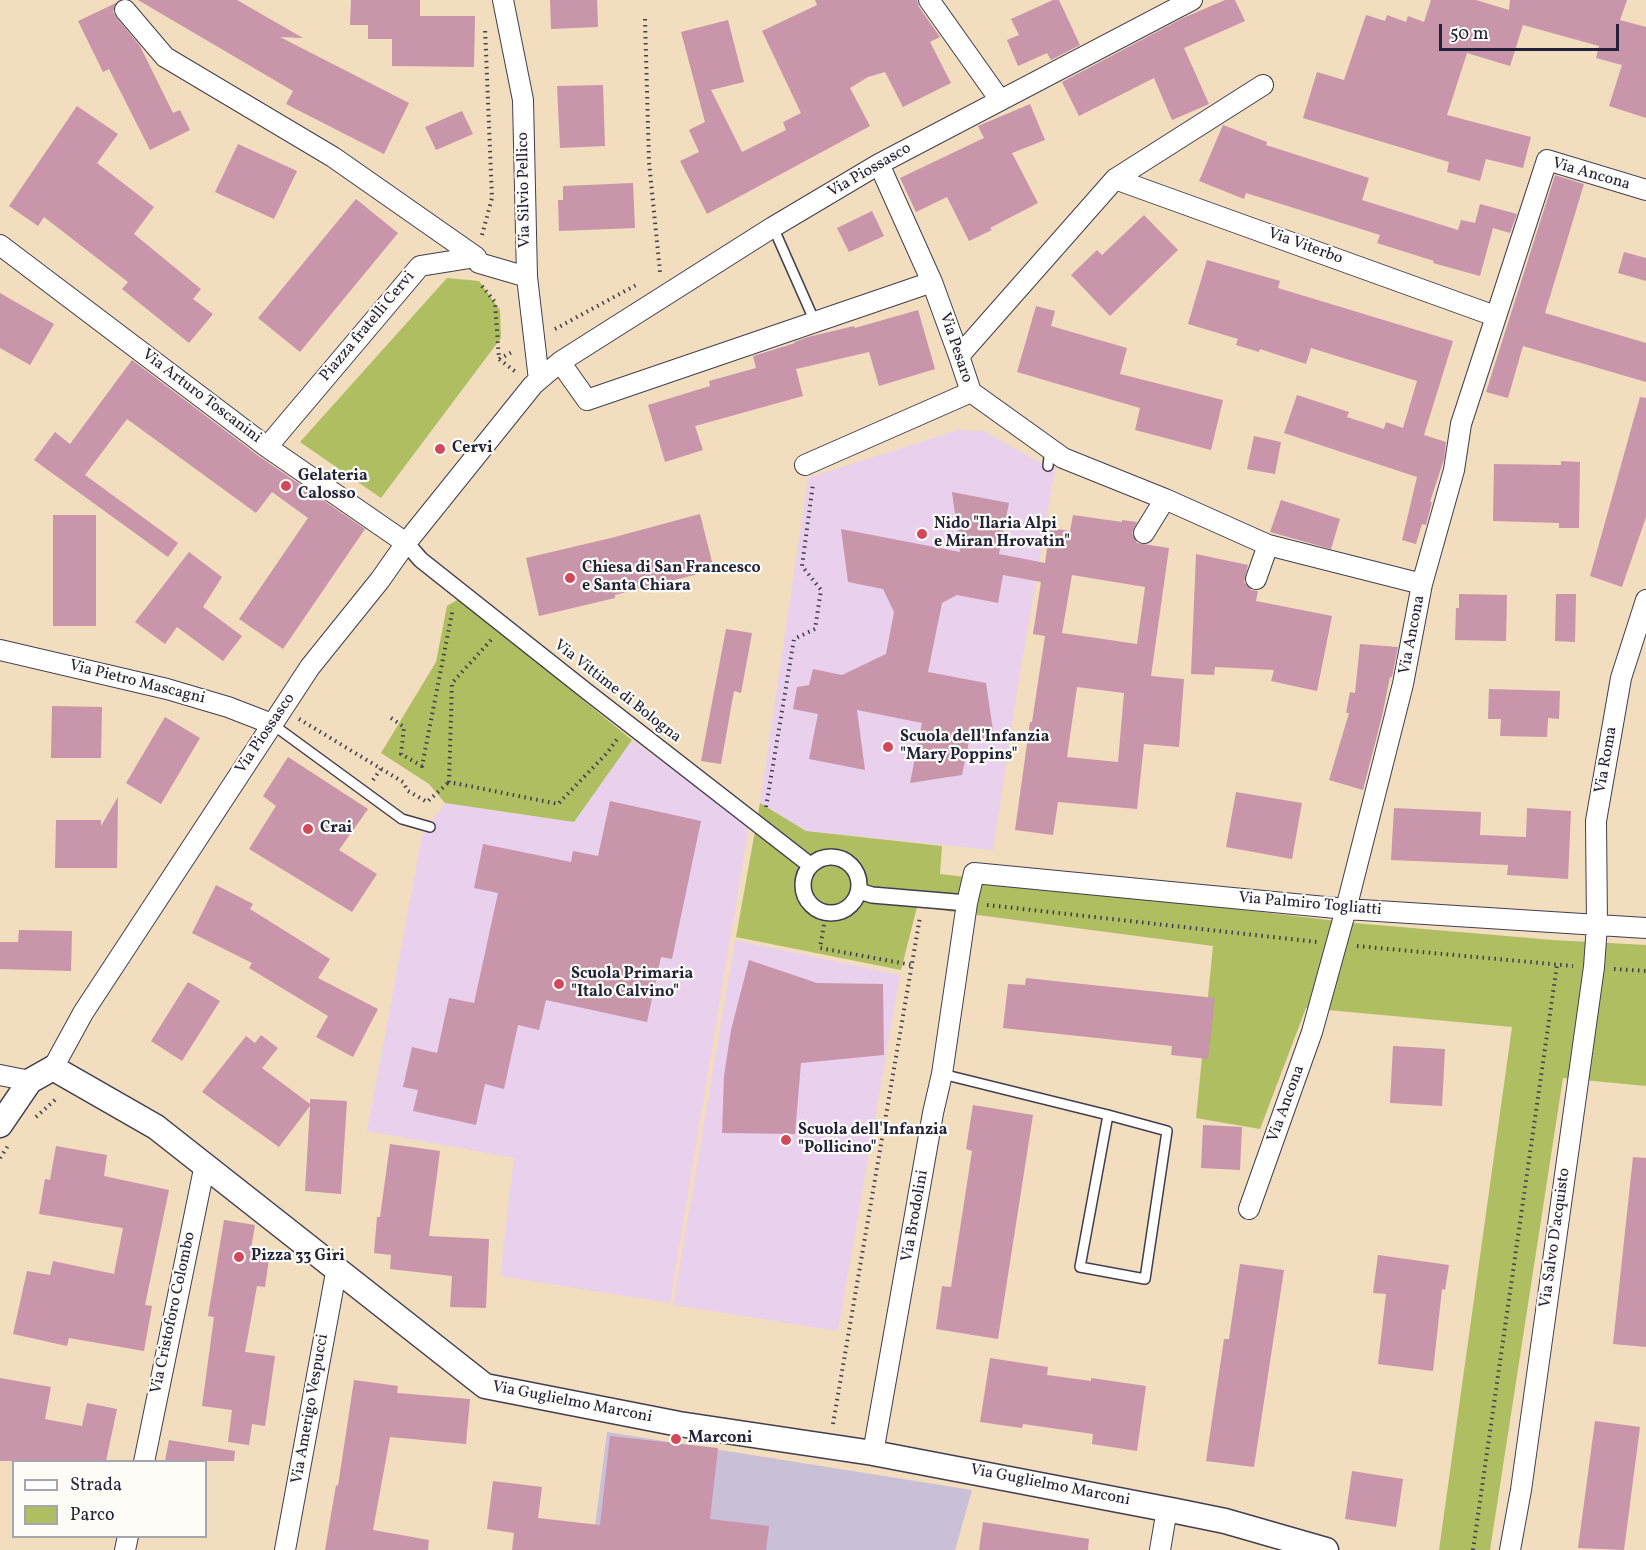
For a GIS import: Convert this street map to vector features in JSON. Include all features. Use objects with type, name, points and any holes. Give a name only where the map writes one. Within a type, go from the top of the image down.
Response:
[{"type":"street","name":"Via Silvio Pellico","points":[[503,0],[523,100],[527,277],[538,381]]},
{"type":"street","points":[[928,0],[1000,100]]},
{"type":"street","name":"Via Piossasco","points":[[53,1068],[83,1013],[310,667],[380,580],[406,543],[538,381],[560,362],[773,227],[879,164],[1192,0]]},
{"type":"street","points":[[125,10],[165,57],[333,157],[478,260]]},
{"type":"street","points":[[960,356],[1115,179],[1263,85]]},
{"type":"street","name":"Via Ancona","points":[[1249,1209],[1312,1032],[1403,684],[1422,585],[1454,470],[1461,424],[1547,160],[1646,190]]},
{"type":"street","name":"Via Pesaro","points":[[879,164],[932,282],[960,356],[970,393],[1049,458],[1063,458],[1166,499],[1268,545],[1422,585]]},
{"type":"street","name":"Via Viterbo","points":[[1115,179],[1495,316]]},
{"type":"street","name":"Via Arturo Toscanini","points":[[0,245],[267,447],[406,543]]},
{"type":"street","name":"Piazza fratelli Cervi","points":[[267,447],[420,266],[478,260],[527,277]]},
{"type":"street","points":[[560,362],[587,400],[932,282]]},
{"type":"street","points":[[811,463],[970,393]]},
{"type":"street","points":[[1144,533],[1166,499]]},
{"type":"street","name":"Via Vittime di Bologna","points":[[406,543],[421,560],[456,588],[810,865]]},
{"type":"street","points":[[1256,579],[1268,545]]},
{"type":"street","name":"Via Roma","points":[[1597,925],[1596,821],[1621,678],[1646,600]]},
{"type":"street","name":"Via Pietro Mascagni","points":[[0,650],[167,689],[228,706],[272,724]]},
{"type":"street","points":[[839,857],[855,869],[859,891],[851,906],[840,912],[826,913],[811,906],[804,896],[803,879],[810,865],[821,858],[839,857]]},
{"type":"street","name":"Via Palmiro Togliatti","points":[[974,873],[1346,909],[1646,928]]},
{"type":"street","name":"Via Brodolini","points":[[873,1453],[933,1113],[942,1074],[974,873]]},
{"type":"street","points":[[859,891],[968,903]]},
{"type":"street","name":"Via Salvo D'acquisto","points":[[1510,1550],[1521,1490],[1594,967],[1597,925]]},
{"type":"street","points":[[0,1125],[30,1081],[53,1068]]},
{"type":"street","name":"Via Guglielmo Marconi","points":[[53,1068],[156,1126],[485,1386],[679,1424],[873,1453],[1167,1509],[1225,1521],[1326,1550]]},
{"type":"street","points":[[0,1075],[30,1081]]},
{"type":"street","name":"Via Cristoforo Colombo","points":[[144,1460],[205,1164]]},
{"type":"street","name":"Via Amerigo Vespucci","points":[[285,1550],[337,1267]]},
{"type":"street","points":[[1160,1550],[1167,1509]]},
{"type":"lane","points":[[773,227],[815,322]]},
{"type":"lane","points":[[272,724],[402,819],[430,826]]},
{"type":"lane","points":[[942,1074],[1108,1115],[1167,1131],[1145,1279],[1080,1267],[1108,1115]]},
{"type":"path","points":[[645,19],[649,162],[660,272]]},
{"type":"path","points":[[484,23],[492,198],[483,225],[477,281],[495,303],[499,359]]},
{"type":"path","points":[[761,826],[794,639],[814,629],[821,590],[802,567],[811,463]]},
{"type":"path","points":[[391,718],[404,727],[401,754],[422,766],[456,588]]},
{"type":"path","points":[[296,717],[403,782],[408,791],[427,802],[449,782],[452,682],[504,626]]},
{"type":"path","points":[[449,782],[558,804],[607,753],[628,724]]},
{"type":"path","points":[[829,1447],[923,898]]},
{"type":"path","points":[[968,903],[1335,944],[1646,971]]},
{"type":"path","points":[[826,913],[820,948],[912,964]]},
{"type":"path","points":[[1473,1550],[1557,964]]},
{"type":"shaded area","points":[[957,430],[984,431],[1055,469],[1017,691],[993,850],[806,831],[760,803],[808,478]]},
{"type":"shaded area","name":"Scuola Primaria \"Italo Calvino\"","points":[[632,740],[749,825],[670,1303],[500,1276],[514,1158],[367,1131],[422,836],[445,803],[574,822]]},
{"type":"shaded area","name":"Scuola dell'Infanzia \"Pollicino\"","points":[[735,940],[900,975],[838,1331],[673,1305]]},
{"type":"shaded area","points":[[607,1432],[972,1490],[955,1550],[592,1550]]},
{"type":"green space","points":[[447,278],[479,281],[500,310],[501,338],[381,498],[300,442]]},
{"type":"green space","points":[[459,599],[632,740],[574,822],[445,803],[429,784],[381,753],[436,662],[447,606]]},
{"type":"green space","points":[[760,803],[806,831],[942,846],[940,874],[1354,923],[1553,940],[1646,945],[1646,1086],[1563,1078],[1490,1550],[1439,1550],[1512,1027],[1306,1008],[1260,1129],[1196,1118],[1213,946],[917,907],[901,970],[736,937]]},
{"type":"building","points":[[138,0],[237,0],[303,38],[280,37],[409,103],[384,154],[286,104],[293,91]]},
{"type":"building","points":[[351,0],[420,0],[420,16],[475,16],[474,67],[392,66],[392,39],[368,39],[368,25],[350,25]]},
{"type":"building","points":[[550,0],[597,0],[598,27],[551,29]]},
{"type":"building","points":[[815,0],[917,0],[919,7],[940,37],[930,42],[951,83],[903,107],[885,72],[868,77],[850,88],[870,126],[707,214],[680,161],[699,152],[689,130],[705,122],[681,32],[728,20],[744,82],[711,90],[742,152],[786,130],[783,122],[801,113],[762,31],[817,5]]},
{"type":"building","points":[[1053,0],[1059,0],[1080,45],[1051,60],[1047,53],[1018,66],[1007,40],[1019,35],[1011,19]]},
{"type":"building","points":[[1225,0],[1235,0],[1245,21],[1184,48],[1209,104],[1172,120],[1154,78],[1079,116],[1062,82],[1183,18]]},
{"type":"building","points":[[1431,0],[1476,0],[1509,10],[1510,0],[1627,0],[1620,20],[1646,27],[1646,118],[1609,106],[1622,65],[1596,58],[1599,46],[1523,25],[1510,66],[1467,53],[1447,115],[1531,137],[1523,168],[1486,159],[1480,181],[1447,172],[1449,162],[1303,118],[1317,72],[1344,80],[1366,15],[1385,21],[1387,15],[1406,22],[1408,16],[1424,22]]},
{"type":"building","points":[[116,3],[113,12],[140,46],[173,113],[180,110],[190,130],[150,150],[109,69],[103,72],[78,21]]},
{"type":"building","points":[[603,85],[605,146],[560,148],[557,86]]},
{"type":"building","points":[[1030,104],[1045,140],[1012,153],[1038,203],[969,241],[947,197],[916,212],[900,178],[984,138],[978,126]]},
{"type":"building","points":[[77,106],[118,134],[97,163],[154,207],[134,234],[201,289],[193,299],[213,314],[189,343],[122,289],[128,282],[44,217],[38,226],[9,206]]},
{"type":"building","points":[[462,111],[473,134],[436,150],[425,127]]},
{"type":"building","points":[[1223,125],[1267,142],[1266,145],[1369,178],[1362,200],[1458,230],[1461,220],[1475,223],[1480,204],[1517,214],[1510,233],[1493,228],[1480,276],[1433,263],[1434,261],[1377,243],[1380,235],[1246,193],[1244,199],[1199,181]]},
{"type":"building","points":[[238,144],[297,171],[274,219],[215,192]]},
{"type":"building","points":[[1555,175],[1584,184],[1545,313],[1646,343],[1646,382],[1523,346],[1508,398],[1486,392]]},
{"type":"building","points":[[633,183],[635,228],[559,231],[558,200],[563,200],[563,186]]},
{"type":"building","points":[[356,199],[398,233],[300,352],[258,318]]},
{"type":"building","points":[[872,211],[884,236],[849,252],[837,228]]},
{"type":"building","points":[[1144,215],[1178,250],[1110,316],[1071,275],[1097,250],[1102,255]]},
{"type":"building","points":[[1624,252],[1646,258],[1646,281],[1618,273]]},
{"type":"building","points":[[1207,260],[1280,281],[1278,288],[1453,341],[1424,435],[1446,442],[1444,459],[1430,502],[1432,502],[1426,525],[1422,524],[1416,544],[1402,540],[1417,477],[1284,433],[1297,395],[1349,412],[1347,417],[1384,429],[1386,422],[1403,428],[1417,381],[1311,348],[1306,364],[1260,349],[1259,352],[1236,345],[1238,339],[1188,324]]},
{"type":"building","points":[[0,293],[54,324],[30,365],[0,348]]},
{"type":"building","points":[[1036,306],[1055,311],[1051,326],[1127,348],[1120,374],[1223,400],[1211,450],[1135,430],[1140,408],[1017,372]]},
{"type":"building","points":[[918,310],[935,369],[879,386],[869,352],[796,369],[803,396],[695,426],[703,450],[665,462],[648,405],[710,386],[709,381],[756,368],[753,356],[808,337],[854,326],[855,328]]},
{"type":"building","points":[[132,360],[260,457],[365,529],[283,649],[239,619],[308,518],[272,492],[256,513],[127,419],[85,475],[178,543],[168,557],[34,460],[55,432],[70,444]]},
{"type":"building","points":[[1640,397],[1646,398],[1646,517],[1622,587],[1590,576]]},
{"type":"building","points":[[1254,436],[1281,442],[1275,474],[1247,469]]},
{"type":"building","points":[[1561,461],[1580,462],[1579,528],[1559,528],[1559,523],[1493,521],[1494,464],[1561,465]]},
{"type":"building","points":[[952,492],[1009,503],[999,554],[1045,563],[1050,528],[1070,531],[1073,515],[1137,522],[1132,533],[1137,543],[1169,548],[1151,676],[1184,679],[1179,747],[1144,744],[1137,809],[1058,802],[1053,835],[1015,830],[1045,636],[1033,634],[1041,582],[1003,575],[998,603],[957,595],[942,603],[928,672],[986,683],[994,737],[969,741],[962,775],[910,783],[922,723],[857,710],[865,770],[809,759],[818,714],[793,709],[797,687],[809,685],[813,669],[842,675],[886,654],[894,612],[883,589],[848,582],[841,529],[960,552]],"holes":[[[1072,575],[1145,587],[1137,644],[1062,633]],[[1077,687],[1124,693],[1118,762],[1067,757]]]},
{"type":"building","points":[[1281,500],[1340,519],[1331,549],[1270,532]]},
{"type":"building","points":[[700,514],[714,570],[615,595],[615,598],[539,616],[526,558]]},
{"type":"building","points":[[53,515],[96,515],[96,626],[53,626]]},
{"type":"building","points":[[189,552],[222,577],[203,607],[242,636],[223,661],[177,627],[165,644],[135,622]]},
{"type":"building","points":[[1196,554],[1248,565],[1244,582],[1251,590],[1258,591],[1256,601],[1332,616],[1317,691],[1271,681],[1274,670],[1215,667],[1214,675],[1191,674]]},
{"type":"building","points":[[1459,594],[1507,595],[1506,641],[1455,640]]},
{"type":"building","points":[[1556,594],[1576,594],[1575,642],[1555,641]]},
{"type":"building","points":[[726,629],[752,633],[741,693],[734,691],[721,764],[701,761]]},
{"type":"building","points":[[1360,644],[1398,647],[1363,790],[1329,780],[1349,713],[1346,713],[1350,692],[1355,693]]},
{"type":"building","points":[[1489,689],[1560,691],[1559,719],[1548,718],[1547,737],[1500,736],[1501,719],[1488,719]]},
{"type":"building","points":[[52,706],[102,707],[101,758],[51,758]]},
{"type":"building","points":[[165,717],[200,738],[161,804],[126,783]]},
{"type":"building","name":"Crai","points":[[288,757],[368,809],[339,850],[377,874],[352,912],[249,849],[276,806],[263,796]]},
{"type":"building","points":[[1236,792],[1302,803],[1292,859],[1226,847]]},
{"type":"building","points":[[118,797],[117,868],[55,868],[56,820],[101,820],[101,826]]},
{"type":"building","points":[[610,801],[701,821],[672,959],[661,957],[647,1022],[546,1000],[539,1030],[518,1025],[504,1089],[485,1084],[476,1125],[413,1111],[418,1090],[403,1087],[412,1047],[437,1053],[449,998],[474,1003],[498,893],[474,888],[483,844],[571,862],[573,851],[598,856]]},
{"type":"building","points":[[1394,808],[1481,812],[1480,835],[1526,837],[1527,808],[1571,811],[1568,879],[1507,875],[1508,865],[1391,860]]},
{"type":"building","points":[[216,885],[253,904],[250,909],[330,959],[318,978],[378,1009],[353,1057],[316,1037],[328,1016],[249,968],[252,963],[192,933]]},
{"type":"building","points":[[19,930],[72,931],[71,971],[0,969],[0,942],[18,942]]},
{"type":"building","points":[[749,960],[817,983],[883,984],[884,1055],[801,1063],[795,1134],[722,1133],[724,1076],[731,1030]]},
{"type":"building","points":[[1026,978],[1215,998],[1208,1059],[1171,1055],[1172,1046],[1003,1028],[1008,984],[1025,985]]},
{"type":"building","points":[[188,982],[220,1001],[182,1061],[151,1041]]},
{"type":"building","points":[[261,1035],[278,1048],[262,1068],[310,1104],[310,1099],[347,1101],[341,1194],[305,1191],[310,1106],[279,1147],[202,1092],[246,1036],[255,1043]]},
{"type":"building","points":[[1393,1046],[1445,1049],[1442,1106],[1390,1103]]},
{"type":"building","points":[[973,1105],[1033,1115],[998,1339],[936,1329],[942,1286],[951,1287],[972,1151],[966,1149]]},
{"type":"building","points":[[1203,1125],[1242,1127],[1240,1170],[1201,1168]]},
{"type":"building","points":[[390,1144],[440,1151],[429,1236],[489,1239],[486,1308],[450,1307],[452,1276],[390,1269],[391,1255],[374,1253],[377,1217],[380,1217]]},
{"type":"building","points":[[56,1146],[107,1155],[104,1176],[169,1190],[145,1305],[152,1306],[144,1351],[69,1338],[67,1346],[13,1334],[27,1271],[50,1275],[53,1261],[114,1274],[123,1228],[39,1214],[45,1179],[50,1180]]},
{"type":"building","points":[[1633,1157],[1646,1158],[1646,1347],[1613,1344]]},
{"type":"building","points":[[224,1220],[255,1225],[251,1249],[270,1252],[265,1287],[257,1286],[245,1352],[275,1356],[265,1426],[252,1424],[249,1445],[228,1442],[232,1410],[202,1406],[214,1317],[208,1316]]},
{"type":"building","points":[[1378,1255],[1449,1265],[1445,1290],[1442,1289],[1433,1371],[1378,1364],[1386,1294],[1373,1293]]},
{"type":"building","points":[[1240,1264],[1284,1270],[1254,1467],[1206,1461],[1224,1339],[1229,1339]]},
{"type":"building","points":[[990,1358],[1048,1367],[1047,1375],[1091,1381],[1091,1378],[1146,1386],[1137,1451],[1092,1444],[1093,1434],[1023,1424],[1022,1428],[980,1422]]},
{"type":"building","points":[[0,1378],[51,1387],[45,1419],[82,1426],[87,1403],[117,1409],[106,1460],[0,1461]]},
{"type":"building","points":[[354,1380],[398,1386],[397,1393],[470,1399],[466,1444],[390,1437],[373,1530],[429,1540],[428,1550],[325,1550],[336,1485],[338,1486]]},
{"type":"building","points":[[1595,1421],[1640,1427],[1624,1550],[1578,1548]]},
{"type":"building","points":[[610,1436],[718,1448],[710,1519],[769,1526],[766,1550],[512,1550],[514,1533],[487,1529],[493,1481],[542,1487],[538,1518],[600,1525]]},
{"type":"building","points":[[169,1440],[235,1451],[234,1461],[165,1460]]},
{"type":"building","points":[[1352,1471],[1403,1479],[1396,1527],[1345,1519]]},
{"type":"building","points":[[983,1522],[1089,1539],[1088,1550],[979,1550]]},
{"type":"place","name":"Cervi","points":[[440,449]]},
{"type":"place","name":"Gelateria Calosso","points":[[286,486]]},
{"type":"place","name":"Nido \"Ilaria Alpi e Miran Hrovatin\"","points":[[922,534]]},
{"type":"place","name":"Chiesa di San Francesco e Santa Chiara","points":[[570,578]]},
{"type":"place","name":"Scuola dell'Infanzia \"Mary Poppins\"","points":[[888,747]]},
{"type":"place","name":"Crai","points":[[308,829]]},
{"type":"place","name":"Scuola Primaria \"Italo Calvino\"","points":[[559,984]]},
{"type":"place","name":"Scuola dell'Infanzia \"Pollicino\"","points":[[786,1140]]},
{"type":"place","name":"Pizza 33 Giri","points":[[239,1257]]},
{"type":"place","name":"Marconi","points":[[676,1439]]}]
